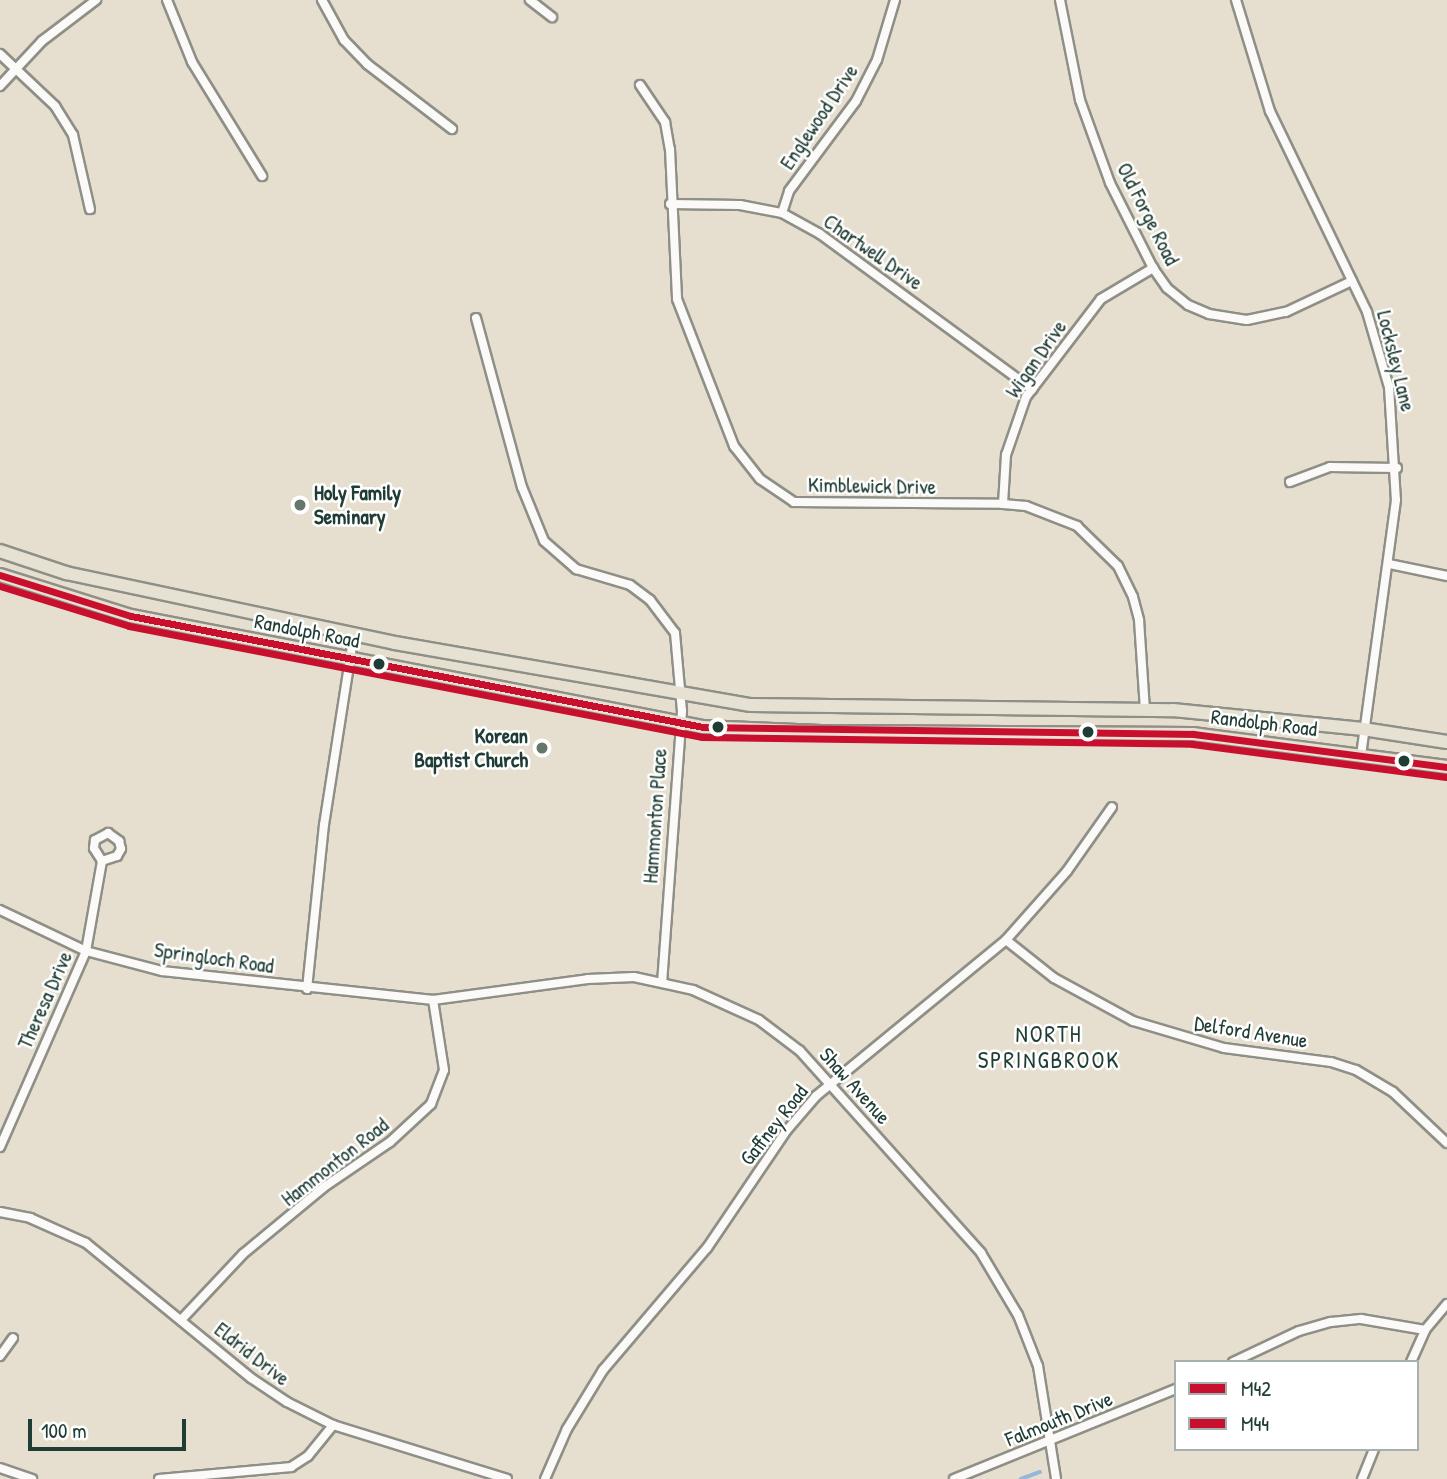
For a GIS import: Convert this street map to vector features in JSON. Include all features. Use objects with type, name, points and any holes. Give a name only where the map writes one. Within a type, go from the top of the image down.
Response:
[{"type":"main road","name":"Randolph Road","points":[[0,551],[65,573],[354,633],[751,705],[818,709],[1145,711],[1363,729],[1447,742]]},
{"type":"main road","name":"Randolph Road","points":[[0,575],[131,616],[349,657],[578,706],[680,722],[821,732],[1193,734],[1447,767]]},
{"type":"street","points":[[0,86],[42,41],[96,0]]},
{"type":"street","points":[[167,0],[192,62],[262,176]]},
{"type":"street","points":[[322,0],[344,40],[367,64],[452,129]]},
{"type":"street","points":[[530,0],[552,17]]},
{"type":"street","name":"Englewood Drive","points":[[782,213],[789,191],[856,101],[872,71],[895,0]]},
{"type":"street","name":"Old Forge Road","points":[[1060,0],[1080,100],[1111,184],[1153,268],[1188,305],[1247,320],[1286,312],[1352,281]]},
{"type":"street","name":"Locksley Lane","points":[[1236,0],[1270,111],[1375,334],[1389,387],[1397,468],[1389,564],[1361,754]]},
{"type":"street","points":[[0,54],[55,106],[73,135],[90,209]]},
{"type":"street","name":"Kimblewick Drive","points":[[640,85],[665,122],[673,272],[685,323],[734,446],[760,479],[794,502],[1003,504],[1026,506],[1077,526],[1118,566],[1139,620],[1145,711]]},
{"type":"street","name":"Chartwell Drive","points":[[670,204],[740,205],[782,213],[820,234],[1032,389]]},
{"type":"street","name":"Wigan Drive","points":[[1003,504],[1009,442],[1032,389],[1101,299],[1153,268]]},
{"type":"street","name":"Hammonton Place","points":[[475,318],[522,487],[544,541],[576,569],[629,585],[650,600],[675,633],[681,694],[680,722],[662,981]]},
{"type":"street","points":[[1290,482],[1329,467],[1397,468]]},
{"type":"street","points":[[1389,564],[1447,576]]},
{"type":"street","points":[[307,989],[354,633]]},
{"type":"street","name":"Gaffney Road","points":[[545,1479],[567,1429],[603,1370],[707,1248],[786,1129],[831,1084],[1006,940],[1067,871],[1112,807]]},
{"type":"street","name":"Theresa Drive","points":[[0,1147],[86,951],[103,861]]},
{"type":"street","name":"Springloch Road","points":[[0,910],[86,951],[162,971],[307,989],[433,1000]]},
{"type":"street","name":"Delford Avenue","points":[[1006,940],[1054,978],[1133,1021],[1224,1048],[1331,1062],[1356,1070],[1393,1092],[1447,1143]]},
{"type":"street","name":"Shaw Avenue","points":[[433,1000],[588,979],[662,981],[693,989],[759,1020],[800,1051],[981,1253],[1002,1286],[1038,1366],[1056,1479]]},
{"type":"street","name":"Hammonton Road","points":[[181,1320],[243,1254],[324,1187],[390,1142],[431,1104],[444,1070],[433,1000]]},
{"type":"street","name":"Eldrid Drive","points":[[0,1212],[30,1218],[86,1243],[251,1378],[333,1425],[507,1479]]},
{"type":"street","points":[[1412,1360],[1425,1330],[1447,1304]]},
{"type":"street","points":[[1237,1360],[1299,1331],[1331,1322],[1361,1319],[1425,1330]]},
{"type":"street","points":[[0,1356],[13,1338]]},
{"type":"street","name":"Falmouth Drive","points":[[954,1479],[1052,1442],[1174,1390]]},
{"type":"street","points":[[159,1479],[292,1466],[308,1456],[333,1425]]},
{"type":"street","points":[[1362,1479],[1373,1451]]},
{"type":"street","points":[[0,1468],[32,1479]]},
{"type":"waterway","points":[[1021,1479],[1040,1472]]},
{"type":"transit line","name":"M42","points":[[0,575],[131,616],[703,727],[1193,734],[1447,767]]},
{"type":"transit line","name":"M44","points":[[0,586],[129,626],[702,737],[1192,744],[1446,777]]},
{"type":"place","name":"Holy Family Seminary","points":[[300,505]]},
{"type":"place","name":"Korean Baptist Church","points":[[542,748]]},
{"type":"district","name":"NORTH SPRINGBROOK","points":[[1049,1047]]}]
